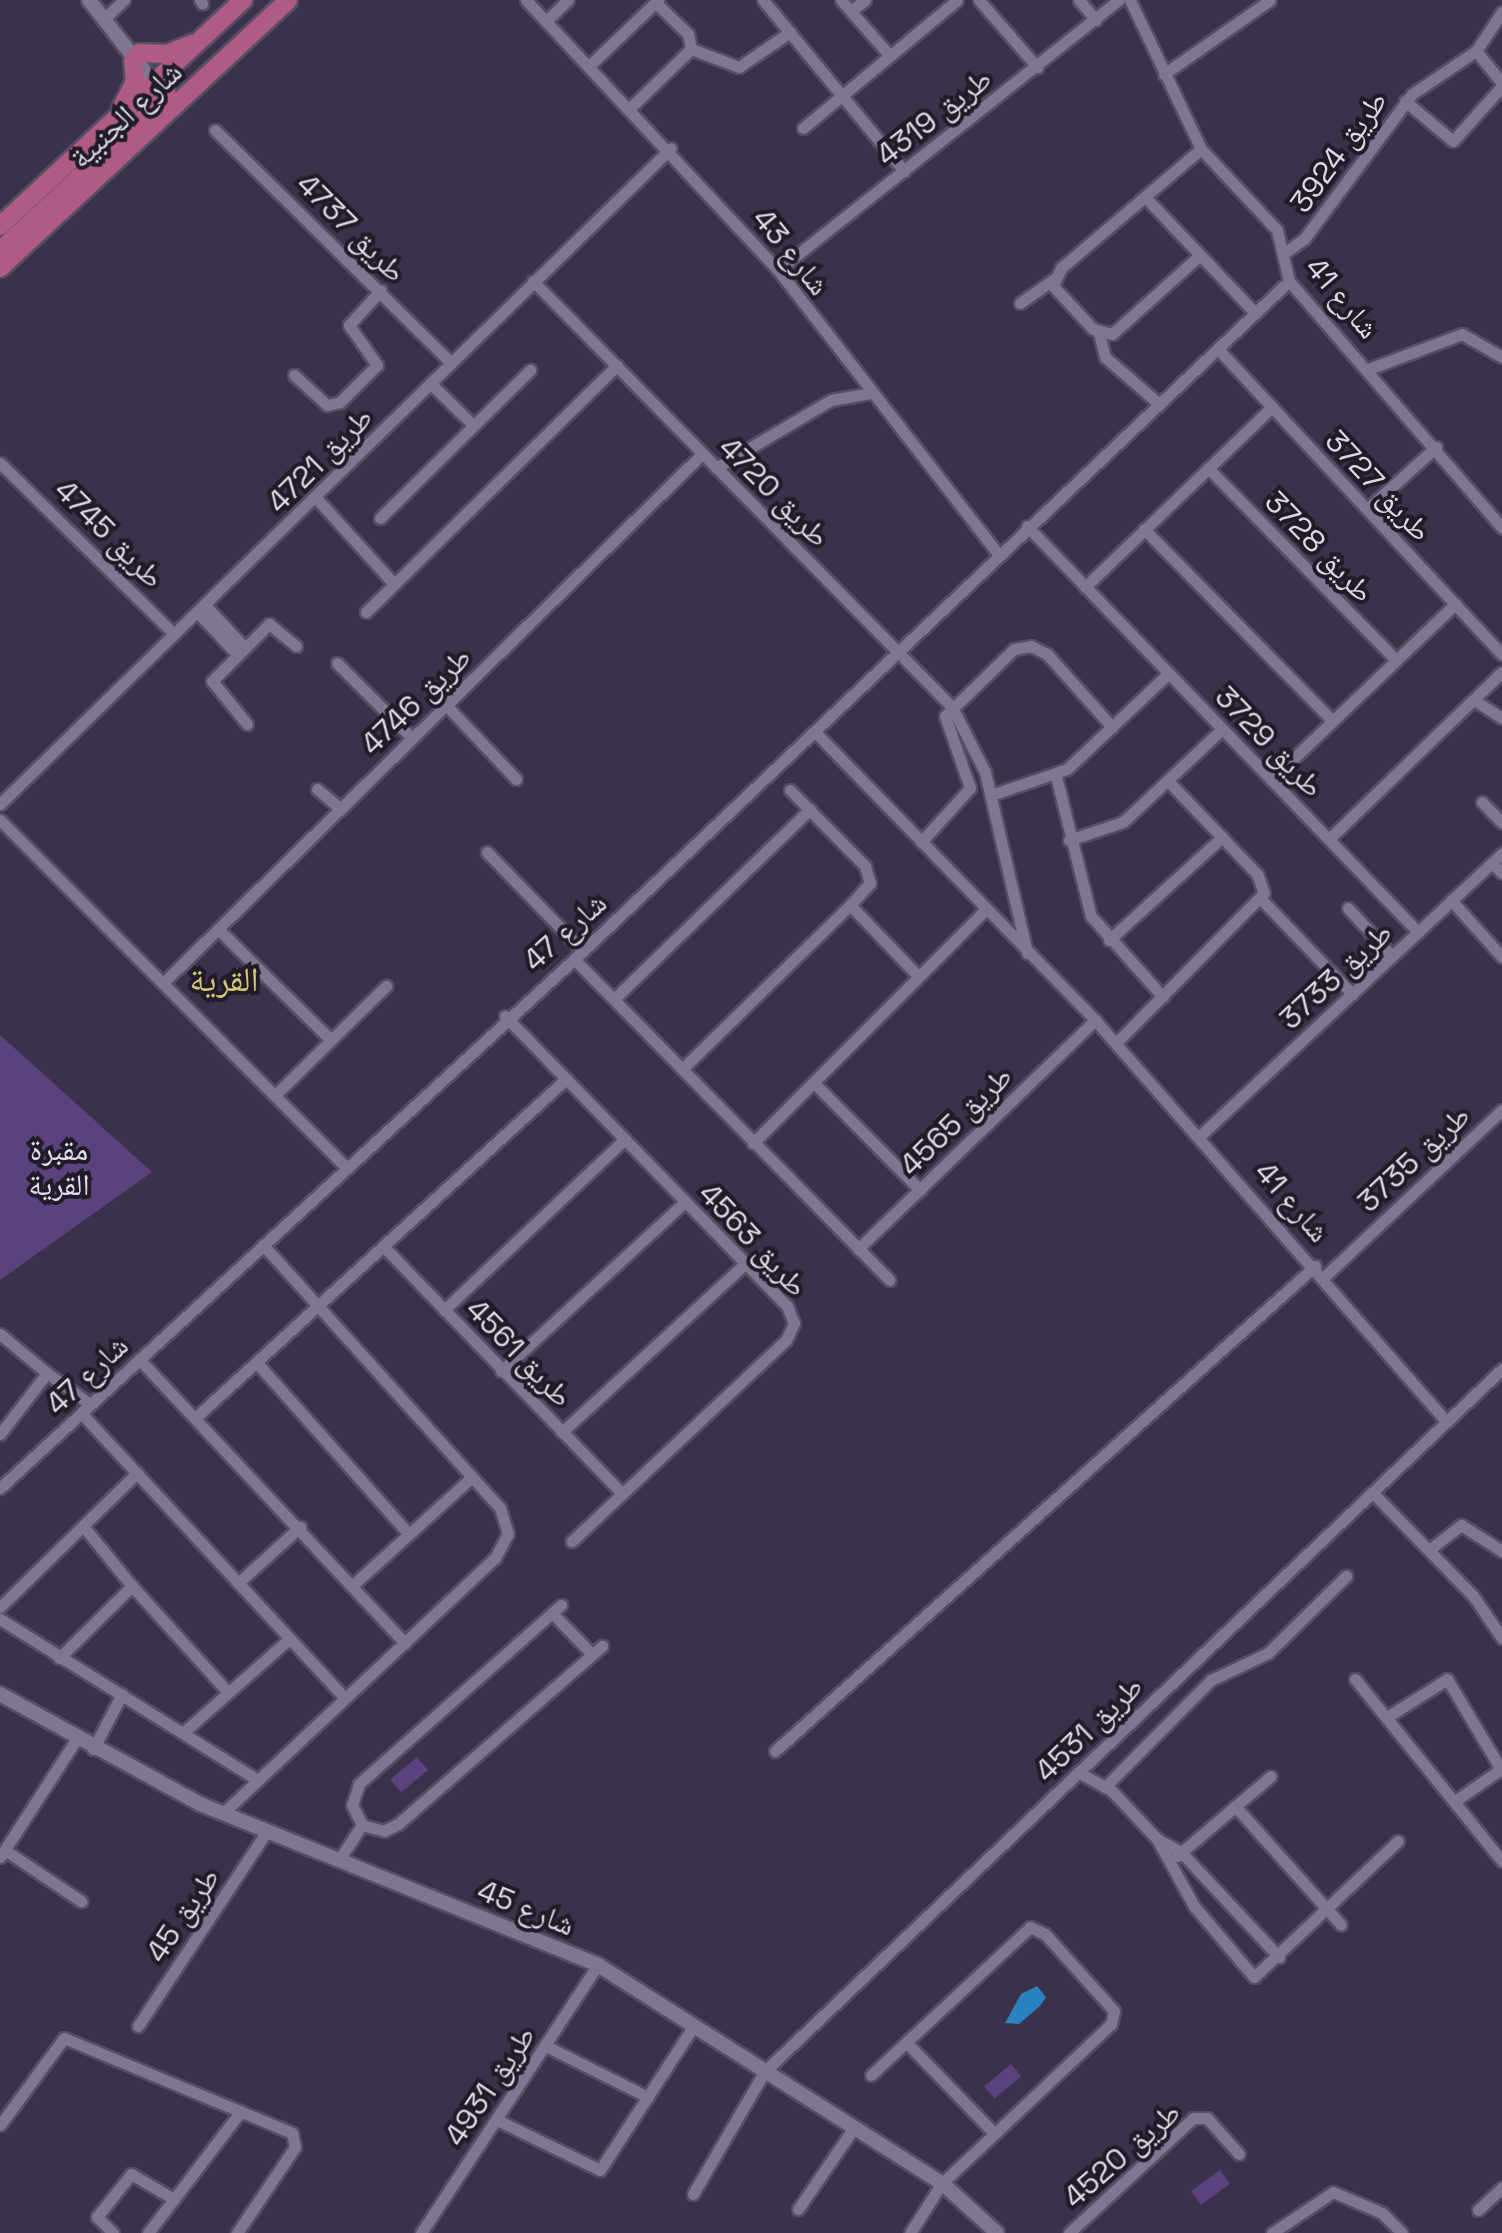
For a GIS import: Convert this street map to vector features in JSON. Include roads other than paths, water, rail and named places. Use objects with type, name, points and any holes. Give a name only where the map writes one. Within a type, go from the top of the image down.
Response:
[{"type":"main road","name":"شارع الجنبية","points":[[0,226],[116,120],[161,87],[243,0]]},
{"type":"main road","name":"شارع الجنبية","points":[[0,268],[195,90],[288,0]]},
{"type":"main road","points":[[116,120],[135,82],[136,56],[167,54],[209,36]]},
{"type":"main road","points":[[0,251],[161,87]]},
{"type":"street","points":[[89,0],[161,87],[195,90]]},
{"type":"street","points":[[104,19],[124,0]]},
{"type":"street","name":"شارع 43","points":[[526,0],[632,106],[778,270],[998,554]]},
{"type":"street","points":[[547,20],[568,0]]},
{"type":"street","points":[[763,0],[844,94],[904,171]]},
{"type":"street","points":[[841,0],[890,56]]},
{"type":"street","points":[[851,11],[865,0]]},
{"type":"street","points":[[937,0],[946,9]]},
{"type":"street","points":[[803,128],[957,0]]},
{"type":"street","points":[[979,0],[1037,67]]},
{"type":"street","points":[[1079,0],[1096,20]]},
{"type":"street","name":"طريق 4319","points":[[778,270],[1119,0]]},
{"type":"street","name":"شارع 41","points":[[1130,0],[1201,149],[1272,223],[1289,281],[1371,368],[1502,528]]},
{"type":"street","points":[[1164,74],[1270,0]]},
{"type":"street","points":[[591,64],[657,1],[688,34],[691,49]]},
{"type":"street","name":"طريق 3924","points":[[1283,254],[1304,239],[1405,101],[1476,51],[1502,12]]},
{"type":"street","points":[[691,49],[739,67],[790,32]]},
{"type":"street","points":[[632,106],[691,49]]},
{"type":"street","points":[[1405,101],[1453,141],[1502,84],[1476,51]]},
{"type":"street","name":"طريق 4737","points":[[215,130],[381,290],[450,362]]},
{"type":"street","name":"طريق 4721","points":[[0,804],[317,499],[450,362],[671,148]]},
{"type":"street","points":[[1020,303],[1054,279],[1201,149]]},
{"type":"street","points":[[1145,197],[1255,313]]},
{"type":"street","points":[[1099,333],[1119,331],[1199,256]]},
{"type":"street","points":[[1054,279],[1056,292],[1099,333],[1105,357],[1158,403]]},
{"type":"street","name":"طريق 4720","points":[[533,281],[952,707],[977,749],[991,795],[1027,953]]},
{"type":"street","points":[[816,733],[1027,526],[1289,281]]},
{"type":"street","points":[[294,375],[327,405],[340,402],[377,365],[349,325],[381,290]]},
{"type":"street","points":[[1371,368],[1462,334],[1502,357]]},
{"type":"street","name":"طريق 3727","points":[[1218,349],[1502,655]]},
{"type":"street","points":[[366,612],[617,365]]},
{"type":"street","points":[[380,518],[530,370]]},
{"type":"street","points":[[430,383],[473,425]]},
{"type":"street","points":[[716,468],[831,400],[871,393]]},
{"type":"street","points":[[1085,587],[1272,407]]},
{"type":"street","points":[[1367,509],[1436,447]]},
{"type":"street","name":"طريق 4746","points":[[164,982],[702,454]]},
{"type":"street","name":"طريق 4745","points":[[0,455],[4,466],[174,634]]},
{"type":"street","name":"طريق 3728","points":[[1208,468],[1396,660]]},
{"type":"street","points":[[317,499],[394,584]]},
{"type":"street","name":"طريق 3729","points":[[1027,526],[1418,932]]},
{"type":"street","points":[[1144,529],[1332,720]]},
{"type":"street","points":[[1271,780],[1455,604]]},
{"type":"street","points":[[201,609],[241,650]]},
{"type":"street","points":[[247,724],[211,685],[269,624],[296,646]]},
{"type":"street","points":[[921,842],[970,788],[945,724],[952,707],[1014,649],[1031,646],[1112,727]]},
{"type":"street","points":[[337,663],[412,738]]},
{"type":"street","points":[[1329,839],[1502,672]]},
{"type":"street","points":[[991,795],[1056,776],[1169,673]]},
{"type":"street","points":[[1474,700],[1502,718]]},
{"type":"street","points":[[446,705],[516,779]]},
{"type":"street","points":[[1069,840],[1123,822],[1222,729]]},
{"type":"street","name":"شارع 41","points":[[816,733],[1091,1024],[1117,1042],[1202,1134],[1446,1421]]},
{"type":"street","name":"شارع 47","points":[[0,1488],[505,1016],[578,955],[816,733]]},
{"type":"street","points":[[1056,776],[1085,903],[1109,940],[1163,997]]},
{"type":"street","points":[[1169,782],[1261,880],[1261,899],[1352,994]]},
{"type":"street","points":[[317,789],[340,808]]},
{"type":"street","points":[[682,1069],[850,905],[871,875],[790,790]]},
{"type":"street","points":[[1482,802],[1502,823]]},
{"type":"street","points":[[614,999],[810,809]]},
{"type":"street","points":[[0,820],[346,1167]]},
{"type":"street","points":[[1109,940],[1222,837]]},
{"type":"street","points":[[487,852],[614,999],[889,1280]]},
{"type":"street","name":"طريق 3733","points":[[1202,1134],[1502,853]]},
{"type":"street","points":[[1492,863],[1502,873]]},
{"type":"street","points":[[1117,1042],[1261,899]]},
{"type":"street","points":[[1451,900],[1502,957]]},
{"type":"street","points":[[850,905],[918,976]]},
{"type":"street","points":[[1348,908],[1392,956]]},
{"type":"street","points":[[753,1143],[816,1085],[985,910]]},
{"type":"street","points":[[218,929],[331,1040]]},
{"type":"street","points":[[275,1095],[386,986]]},
{"type":"street","name":"طريق 4563","points":[[505,1016],[792,1314],[791,1332],[572,1541]]},
{"type":"street","name":"طريق 4565","points":[[858,1249],[1091,1024]]},
{"type":"street","points":[[195,1418],[318,1309],[566,1079]]},
{"type":"street","points":[[816,1085],[920,1190]]},
{"type":"street","name":"طريق 3735","points":[[1324,1277],[1502,1110]]},
{"type":"street","points":[[444,1310],[625,1139]]},
{"type":"street","points":[[501,1371],[685,1202]]},
{"type":"street","points":[[223,1813],[405,1643],[506,1543],[505,1516],[263,1245]]},
{"type":"street","name":"طريق 4561","points":[[384,1247],[621,1492]]},
{"type":"street","points":[[562,1432],[745,1264]]},
{"type":"street","points":[[775,1751],[1315,1266]]},
{"type":"street","points":[[0,1334],[86,1408],[137,1473],[345,1698]]},
{"type":"street","points":[[139,1359],[354,1584],[405,1643]]},
{"type":"street","points":[[257,1363],[409,1534]]},
{"type":"street","name":"طريق 4531","points":[[693,2194],[765,2071],[1502,1369]]},
{"type":"street","points":[[0,1434],[47,1373]]},
{"type":"street","points":[[0,1607],[137,1473]]},
{"type":"street","points":[[354,1584],[472,1477]]},
{"type":"street","points":[[1373,1493],[1429,1550],[1502,1638]]},
{"type":"street","points":[[1429,1550],[1461,1525],[1502,1551]]},
{"type":"street","points":[[83,1526],[132,1586],[227,1691]]},
{"type":"street","points":[[238,1583],[300,1527]]},
{"type":"street","points":[[1105,1787],[1211,1680],[1268,1653],[1346,1576]]},
{"type":"street","points":[[59,1658],[132,1586]]},
{"type":"street","points":[[592,1654],[556,1609],[359,1784],[352,1805],[362,1825],[384,1831],[398,1824],[602,1646]]},
{"type":"street","points":[[0,1619],[59,1658],[185,1731],[256,1779]]},
{"type":"street","points":[[185,1731],[289,1639]]},
{"type":"street","points":[[1355,1679],[1502,1861]]},
{"type":"street","points":[[1387,1717],[1447,1679],[1501,1770],[1455,1801]]},
{"type":"street","name":"شارع 45","points":[[0,1694],[76,1740],[223,1813],[598,1965],[942,2183],[997,2233]]},
{"type":"street","points":[[93,1749],[122,1694]]},
{"type":"street","points":[[76,1740],[3,1854],[81,1901]]},
{"type":"street","points":[[1078,1772],[1105,1787],[1157,1839],[1181,1852],[1279,1957]]},
{"type":"street","points":[[1167,1864],[1271,1776]]},
{"type":"street","points":[[1235,1806],[1341,1925]]},
{"type":"street","points":[[339,1860],[362,1825]]},
{"type":"street","name":"طريق 45","points":[[138,2026],[267,1831]]},
{"type":"street","points":[[1157,1839],[1167,1864],[1251,1976],[1279,1957],[1398,1841]]},
{"type":"street","points":[[871,2075],[1025,1929],[1045,1934],[1115,2016],[942,2183],[910,2233]]},
{"type":"street","name":"طريق 4931","points":[[421,2233],[598,1965]]},
{"type":"street","points":[[497,2120],[600,2170],[694,2025]]},
{"type":"street","points":[[0,2125],[64,2038],[292,2133],[296,2142],[237,2233]]},
{"type":"street","points":[[906,2042],[993,2132]]},
{"type":"street","points":[[546,2046],[648,2097]]},
{"type":"street","points":[[148,2233],[241,2111]]},
{"type":"street","name":"طريق 4520","points":[[1069,2233],[1193,2118],[1207,2118],[1239,2154]]},
{"type":"street","points":[[798,2209],[853,2129]]},
{"type":"street","points":[[108,2231],[97,2217],[131,2174],[174,2199]]},
{"type":"street","points":[[1478,2210],[1502,2188]]},
{"type":"street","points":[[1272,2233],[1333,2192],[1382,2213],[1402,2233]]},
{"type":"water","points":[[1037,1986],[1046,1997],[1040,2006],[1019,2024],[1005,2023],[1021,1994]]},
{"type":"district","name":"القرية","points":[[224,980]]},
{"type":"park label","name":"مقبرة القرية","points":[[59,1167]]}]
